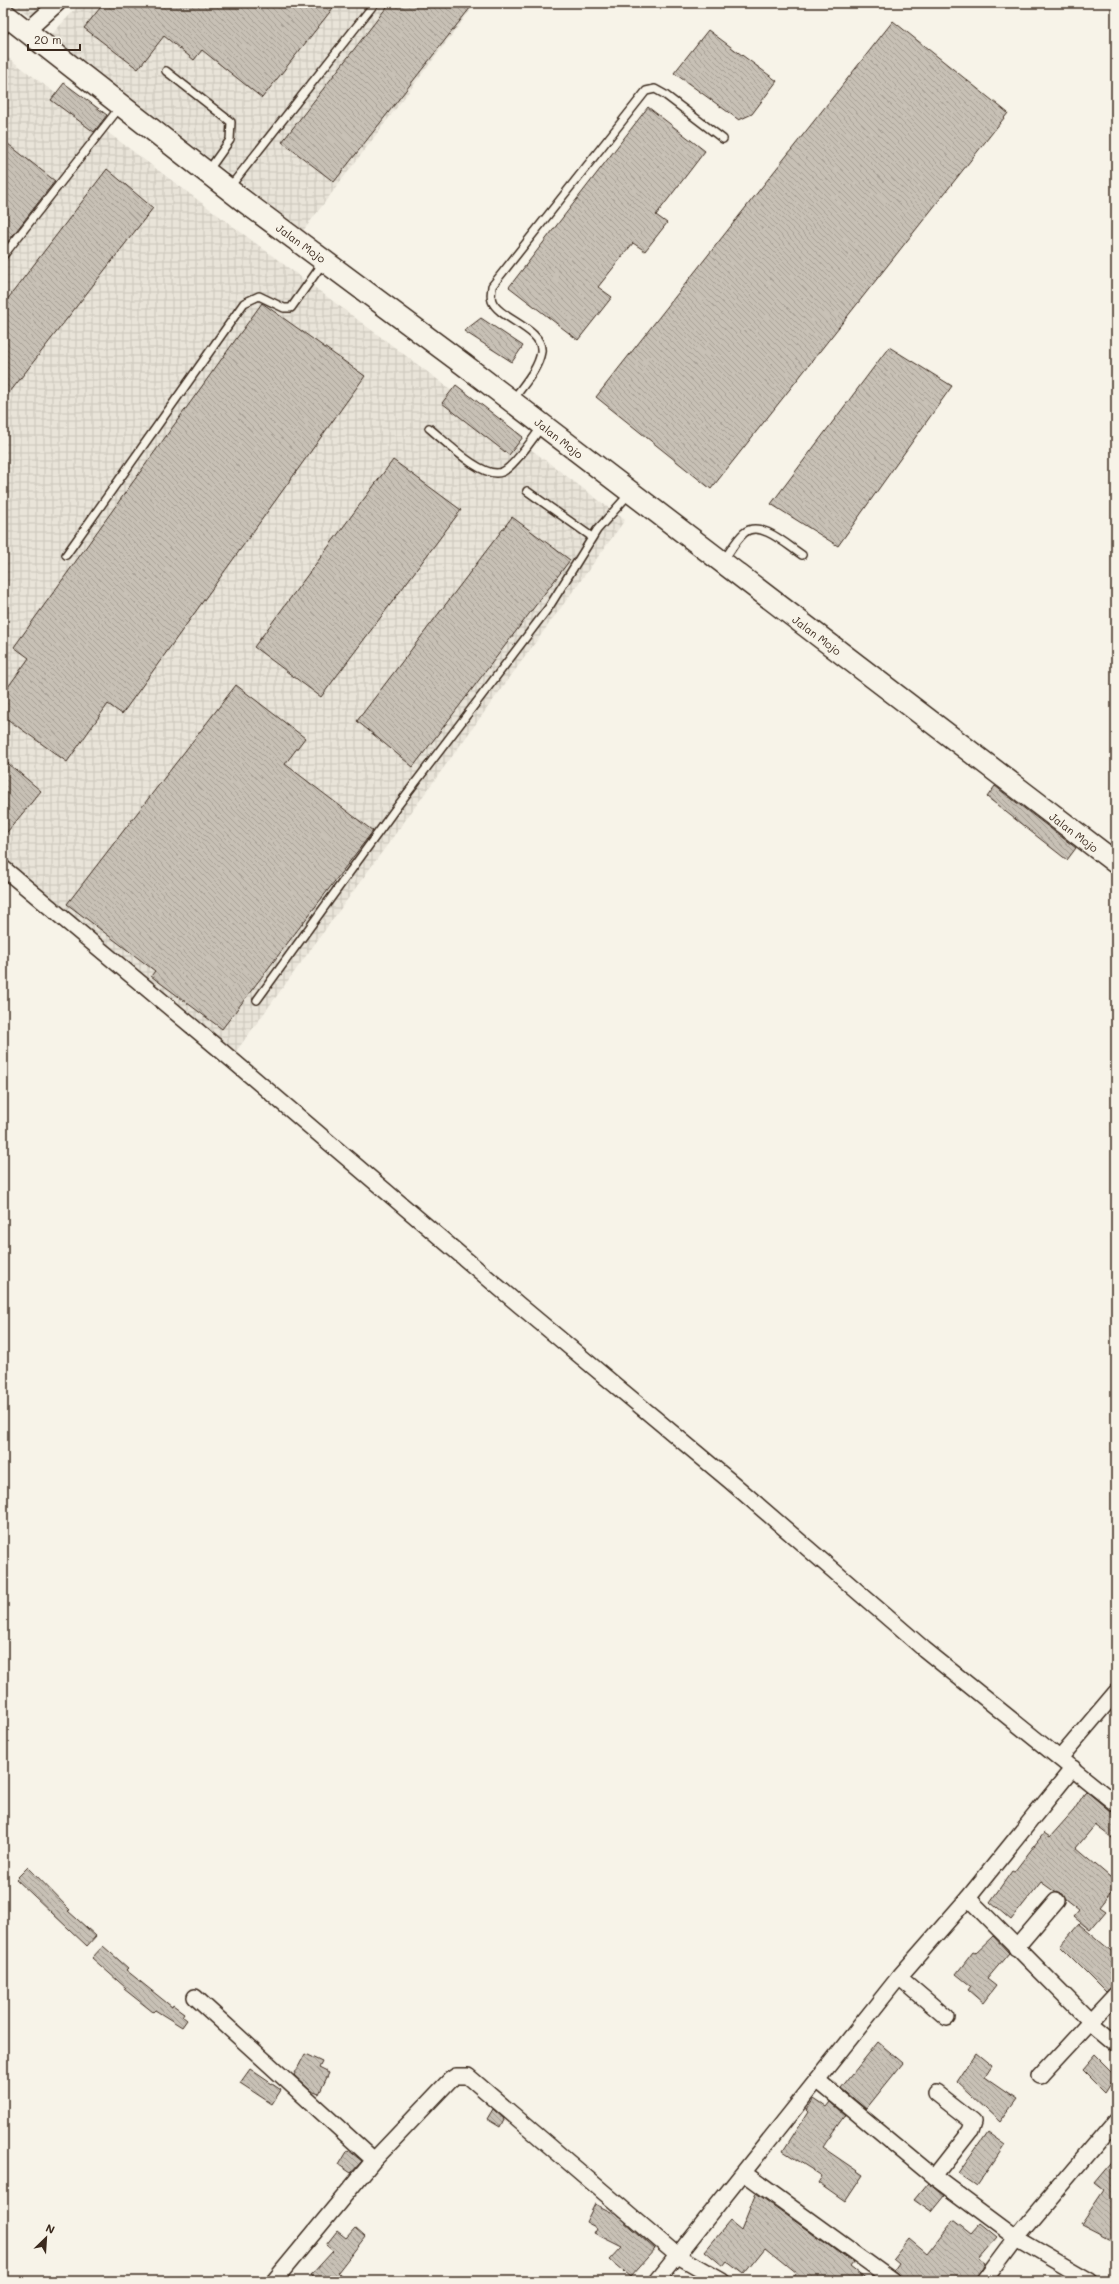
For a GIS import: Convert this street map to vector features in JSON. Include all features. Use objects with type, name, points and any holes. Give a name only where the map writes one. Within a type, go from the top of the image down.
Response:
[{"type":"street","points":[[11,24],[58,3]]},
{"type":"street","name":"Jalan Mojo","points":[[11,24],[512,402],[1116,863]]},
{"type":"street","points":[[4,873],[212,1043],[518,1304],[730,1481],[924,1649],[1116,1804]]},
{"type":"street","points":[[1060,1758],[1116,1692]]},
{"type":"street","points":[[657,2281],[899,1977],[968,1898],[1073,1768]]},
{"type":"street","points":[[968,1898],[1091,2022],[1116,2043]]},
{"type":"street","points":[[1016,1948],[1056,1901]]},
{"type":"street","points":[[899,1977],[947,2018]]},
{"type":"street","points":[[1040,2076],[1116,1994]]},
{"type":"street","points":[[195,1997],[374,2160]]},
{"type":"street","points":[[274,2281],[374,2160],[450,2080],[456,2076],[468,2076],[678,2256],[722,2281]]},
{"type":"street","points":[[817,2080],[934,2177],[1016,2238],[1090,2281]]},
{"type":"street","points":[[934,2177],[970,2131],[973,2122],[936,2094]]},
{"type":"street","points":[[984,2281],[1016,2238],[1116,2120]]},
{"type":"street","points":[[744,2173],[893,2281]]},
{"type":"lane","points":[[228,189],[375,3]]},
{"type":"lane","points":[[166,71],[231,122],[230,140],[207,173]]},
{"type":"lane","points":[[512,402],[538,362],[541,351],[539,342],[531,333],[495,307],[491,299],[492,286],[641,98],[646,92],[655,89],[664,94],[723,139]]},
{"type":"lane","points":[[3,256],[120,106]]},
{"type":"lane","points":[[66,555],[244,303],[259,296],[284,308],[291,308],[325,261]]},
{"type":"lane","points":[[429,428],[475,465],[490,474],[503,472],[520,456],[543,426]]},
{"type":"lane","points":[[527,491],[592,537]]},
{"type":"lane","points":[[257,1000],[396,808],[549,607],[592,537],[630,493]]},
{"type":"lane","points":[[722,563],[744,533],[752,528],[761,528],[802,555]]},
{"type":"shaded area","points":[[13,3],[56,3],[37,22]]},
{"type":"shaded area","points":[[81,3],[476,3],[303,231],[51,35]]},
{"type":"shaded area","points":[[3,54],[625,520],[232,1057],[3,866]]},
{"type":"building","points":[[104,3],[337,3],[262,98],[202,50],[194,60],[164,36],[138,69],[84,28]]},
{"type":"building","points":[[390,3],[474,3],[334,182],[282,142]]},
{"type":"building","points":[[893,21],[1008,113],[711,489],[596,397]]},
{"type":"building","points":[[708,30],[777,81],[752,114],[739,120],[674,73]]},
{"type":"building","points":[[64,83],[107,115],[94,132],[51,100]]},
{"type":"building","points":[[648,107],[705,151],[656,215],[667,223],[645,251],[633,243],[598,287],[612,297],[578,340],[509,287]]},
{"type":"building","points":[[3,140],[55,181],[3,248]]},
{"type":"building","points":[[107,169],[153,208],[3,401],[3,305]]},
{"type":"building","points":[[262,303],[365,376],[122,714],[108,704],[67,762],[3,716],[3,694],[29,658],[14,647]]},
{"type":"building","points":[[481,318],[523,346],[512,362],[464,331]]},
{"type":"building","points":[[889,347],[952,386],[838,546],[771,504]]},
{"type":"building","points":[[456,385],[523,437],[509,455],[442,403]]},
{"type":"building","points":[[393,460],[461,510],[321,697],[254,647]]},
{"type":"building","points":[[512,517],[570,560],[413,767],[357,721]]},
{"type":"building","points":[[236,685],[305,738],[285,764],[373,831],[222,1029],[151,976],[155,971],[67,904]]},
{"type":"building","points":[[3,759],[41,791],[3,837]]},
{"type":"building","points":[[995,786],[1076,848],[1067,860],[987,797]]},
{"type":"building","points":[[1086,1791],[1110,1811],[1116,1813],[1116,1841],[1095,1825],[1076,1848],[1116,1882],[1116,1887],[1100,1907],[1106,1911],[1090,1930],[1074,1917],[1079,1911],[1065,1900],[1062,1894],[1055,1892],[1041,1882],[1011,1920],[990,1902],[1012,1871],[1014,1872],[1044,1833],[1050,1837],[1074,1810]]},
{"type":"building","points":[[28,1867],[70,1910],[68,1911],[96,1936],[87,1946],[16,1879]]},
{"type":"building","points":[[1079,1924],[1116,1955],[1116,1983],[1106,1992],[1060,1946]]},
{"type":"building","points":[[993,1936],[1009,1953],[987,1979],[996,1986],[983,2003],[968,1990],[971,1986],[956,1974],[973,1952],[975,1953]]},
{"type":"building","points":[[103,1946],[128,1968],[126,1970],[172,2007],[173,2005],[184,2013],[182,2016],[187,2020],[182,2027],[155,2010],[153,2012],[124,1989],[126,1988],[92,1958]]},
{"type":"building","points":[[878,2042],[903,2063],[866,2109],[841,2088]]},
{"type":"building","points":[[976,2053],[992,2066],[985,2077],[1017,2099],[1000,2122],[957,2082]]},
{"type":"building","points":[[305,2054],[322,2062],[319,2068],[329,2073],[319,2094],[311,2091],[294,2075]]},
{"type":"building","points":[[1095,2055],[1116,2076],[1105,2093],[1082,2070]]},
{"type":"building","points":[[250,2069],[281,2090],[272,2104],[240,2083]]},
{"type":"building","points":[[814,2099],[826,2107],[830,2102],[845,2115],[822,2147],[863,2175],[845,2202],[818,2183],[822,2176],[783,2151],[808,2112],[806,2110]]},
{"type":"building","points":[[493,2109],[504,2119],[500,2127],[487,2119]]},
{"type":"building","points":[[987,2132],[1005,2145],[977,2186],[958,2173]]},
{"type":"building","points":[[348,2150],[362,2161],[351,2173],[339,2165]]},
{"type":"building","points":[[1116,2158],[1116,2242],[1081,2224],[1104,2190],[1095,2183]]},
{"type":"building","points":[[928,2183],[944,2196],[931,2212],[914,2200]]},
{"type":"building","points":[[756,2193],[853,2263],[850,2267],[868,2281],[789,2281],[796,2273],[765,2248],[744,2274],[727,2261],[723,2266],[705,2251],[730,2221],[741,2230]]},
{"type":"building","points":[[595,2204],[615,2214],[655,2249],[630,2277],[610,2260],[622,2247],[594,2233],[597,2228],[586,2222]]},
{"type":"building","points":[[954,2220],[972,2234],[980,2225],[996,2238],[978,2259],[985,2264],[975,2281],[902,2281],[901,2277],[894,2271],[899,2264],[893,2259],[909,2239],[927,2254]]},
{"type":"building","points":[[355,2228],[365,2237],[338,2272],[347,2281],[318,2281],[311,2275],[333,2251],[326,2245],[337,2231],[346,2238]]}]
